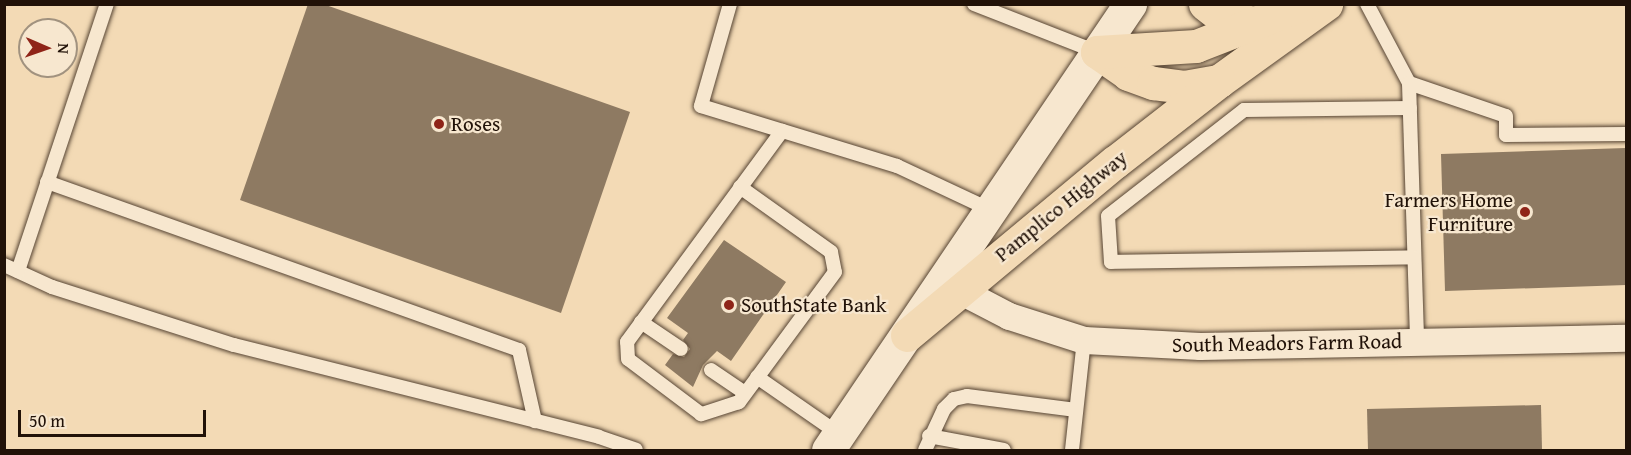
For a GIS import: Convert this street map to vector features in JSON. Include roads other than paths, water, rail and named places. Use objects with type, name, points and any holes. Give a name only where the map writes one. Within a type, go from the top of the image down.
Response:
[{"type":"main road","name":"Pamplico Highway","points":[[834,442],[1130,4]]},
{"type":"main road","points":[[1205,4],[1219,15],[1254,23]]},
{"type":"main road","points":[[1097,52],[1137,47],[1179,49],[1221,38],[1303,4]]},
{"type":"main road","name":"Pamplico Highway","points":[[908,335],[959,290],[1219,81],[1326,4]]},
{"type":"main road","name":"Pamplico Highway","points":[[1097,52],[1128,74],[1153,82],[1184,87],[1219,81]]},
{"type":"street","name":"South Meadors Farm Road","points":[[959,290],[1009,316],[1084,340],[1200,346],[1626,338]]},
{"type":"lane","points":[[107,4],[47,182],[11,268],[52,288],[234,345],[534,421],[636,450]]},
{"type":"lane","points":[[730,4],[702,106],[897,166],[992,210]]},
{"type":"lane","points":[[974,4],[1097,52]]},
{"type":"lane","points":[[1367,4],[1409,83],[1417,342]]},
{"type":"lane","points":[[1409,83],[1506,116],[1506,135],[1626,134]]},
{"type":"lane","points":[[1410,108],[1244,110],[1108,216],[1112,262],[1414,257]]},
{"type":"lane","points":[[740,187],[831,252],[836,272],[739,402],[701,414],[628,359],[627,342],[640,322],[740,187],[782,131]]},
{"type":"lane","points":[[47,182],[519,350],[534,421]]},
{"type":"lane","points":[[640,322],[681,349]]},
{"type":"lane","points":[[1072,450],[1084,340]]},
{"type":"lane","points":[[711,370],[745,393]]},
{"type":"lane","points":[[757,377],[834,442]]},
{"type":"lane","points":[[925,450],[928,436],[944,409],[954,399],[967,396],[1076,410]]},
{"type":"lane","points":[[928,436],[1004,450]]},
{"type":"place","name":"Roses","points":[[439,124]]},
{"type":"place","name":"Farmers Home Furniture","points":[[1525,212]]},
{"type":"place","name":"SouthState Bank","points":[[729,305]]}]
